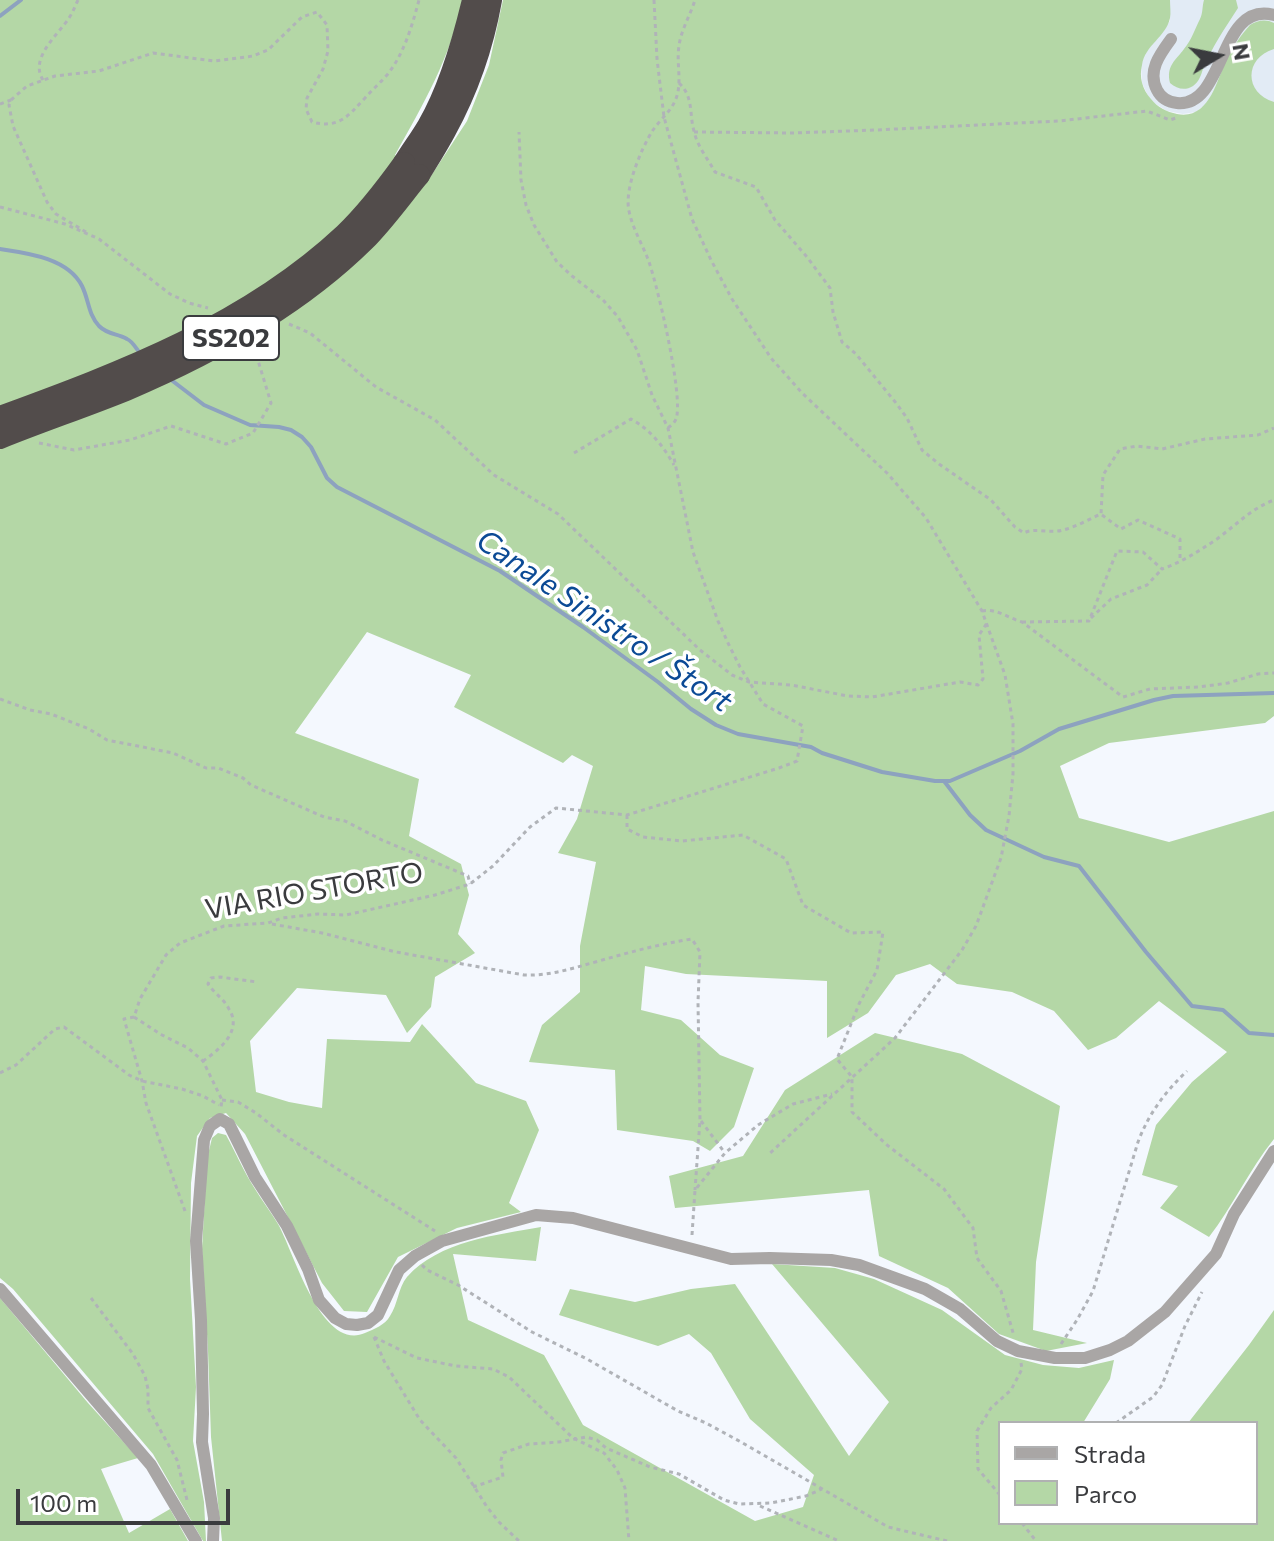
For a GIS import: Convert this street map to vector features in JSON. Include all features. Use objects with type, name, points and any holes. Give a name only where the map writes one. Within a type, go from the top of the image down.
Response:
[{"type":"highway","name":"SS202","points":[[0,438],[82,408],[173,369],[228,340],[313,285],[365,240],[411,169],[448,82],[473,0]]},
{"type":"highway","name":"SS202","points":[[0,417],[140,364],[194,337],[245,309],[291,278],[347,232],[445,131],[465,89],[491,0]]},
{"type":"street","points":[[1171,39],[1155,64],[1156,87],[1163,98],[1187,103],[1200,96],[1207,87],[1241,22],[1259,13],[1274,15]]},
{"type":"street","points":[[213,1541],[214,1518],[202,1442],[196,1241],[204,1140],[210,1126],[220,1119],[229,1124],[255,1177],[287,1226],[319,1300],[335,1318],[346,1324],[368,1323],[378,1315],[399,1270],[415,1256],[442,1241],[536,1215],[573,1218],[731,1259],[831,1260],[859,1265],[925,1289],[960,1309],[997,1341],[1018,1351],[1055,1358],[1085,1358],[1110,1350],[1128,1341],[1165,1312],[1216,1254],[1234,1214],[1274,1151]]},
{"type":"street","points":[[0,1289],[151,1465],[196,1541]]},
{"type":"path","points":[[43,80],[39,74],[40,57],[72,15],[78,0]]},
{"type":"path","points":[[0,104],[11,100],[27,86],[55,76],[99,71],[153,53],[214,61],[253,56],[268,50],[302,17],[317,12],[327,25],[328,51],[323,69],[307,98],[306,109],[312,122],[327,126],[345,119],[389,73],[405,44],[419,0]]},
{"type":"path","points":[[654,0],[664,117],[692,219],[732,299],[771,358],[802,393],[887,473],[926,518],[982,611],[1005,675],[1013,724],[1009,816],[1001,858],[976,926],[962,950],[895,1038],[768,1155]]},
{"type":"path","name":"VIA RIO STORTO","points":[[196,1241],[146,1103],[124,1019],[134,1017],[140,999],[166,955],[180,943],[224,926],[268,923],[282,918],[318,914],[346,915],[435,895],[470,884],[493,866],[530,827],[556,808],[627,815],[797,761],[803,726],[763,704],[749,682],[718,621],[693,552],[668,428],[677,418],[674,371],[649,260],[632,225],[628,207],[629,191],[644,147],[677,97],[679,47],[695,0]]},
{"type":"path","points":[[679,83],[690,99],[694,132],[715,172],[756,187],[775,220],[830,288],[842,342],[856,354],[896,403],[922,450],[991,500],[1024,533],[1031,530],[1066,530],[1101,514]]},
{"type":"path","points":[[11,100],[13,126],[47,202],[56,214],[99,239],[170,294],[216,310]]},
{"type":"path","points":[[694,132],[876,130],[1059,121],[1147,111],[1170,120],[1187,114],[1187,103]]},
{"type":"path","points":[[519,132],[521,180],[534,225],[557,262],[603,300],[618,317],[637,350],[652,395],[668,428]]},
{"type":"path","points":[[0,207],[65,224],[99,239]]},
{"type":"path","points":[[285,323],[310,333],[376,387],[435,420],[494,475],[558,514],[700,650],[732,675],[749,682],[872,697],[960,682],[978,685],[983,679],[979,635],[987,623]]},
{"type":"path","points":[[37,442],[74,450],[130,440],[171,426],[226,444],[253,433],[271,403],[251,341]]},
{"type":"path","points":[[574,453],[631,419],[644,426],[663,446],[676,468]]},
{"type":"path","points":[[1101,514],[1103,475],[1120,449],[1137,446],[1162,449],[1205,439],[1258,435],[1274,428]]},
{"type":"path","points":[[982,611],[991,609],[1022,622],[1089,621],[1111,599],[1147,585],[1162,569],[1180,562],[1259,506],[1274,500]]},
{"type":"path","points":[[1101,514],[1121,529],[1138,520],[1180,539],[1180,562]]},
{"type":"path","points":[[1089,621],[1117,551],[1143,552],[1162,569]]},
{"type":"path","points":[[1022,622],[1123,697],[1150,689],[1199,687],[1274,673]]},
{"type":"path","points":[[0,699],[51,714],[107,740],[173,753],[206,768],[218,768],[324,817],[345,821],[468,876],[470,884]]},
{"type":"path","points":[[627,815],[627,829],[643,837],[682,841],[743,835],[786,859],[803,905],[851,933],[883,932],[877,970],[859,1004],[837,1059],[852,1077],[852,1112],[887,1145],[944,1189],[973,1228],[977,1258],[1001,1291],[1022,1369],[1011,1390],[991,1408],[977,1431],[978,1469],[998,1493]]},
{"type":"path","points":[[268,923],[396,952],[541,976],[692,939],[700,952],[700,1120],[692,1249]]},
{"type":"path","points":[[203,1061],[228,1039],[233,1029],[230,1010],[208,984],[211,978],[257,982]]},
{"type":"path","points":[[134,1017],[188,1048],[203,1061],[222,1100],[238,1102],[256,1113],[284,1135],[433,1229],[442,1241]]},
{"type":"path","points":[[0,1073],[16,1065],[55,1029],[64,1027],[129,1075],[203,1096],[221,1106]]},
{"type":"path","points":[[1055,1358],[1093,1291],[1145,1123],[1168,1089],[1187,1071]]},
{"type":"path","points":[[695,1190],[725,1153],[758,1125],[793,1104],[836,1093]]},
{"type":"path","points":[[700,1120],[725,1153]]},
{"type":"path","points":[[415,1256],[427,1270],[458,1285],[532,1332],[587,1359],[678,1411],[718,1429],[888,1527],[947,1541]]},
{"type":"path","points":[[1119,1421],[1153,1397],[1162,1385],[1203,1290]]},
{"type":"path","points":[[91,1298],[133,1354],[145,1376],[148,1408],[177,1460],[190,1514],[188,1527]]},
{"type":"path","points":[[519,1541],[499,1522],[456,1458],[420,1420],[384,1361],[374,1337],[417,1358],[493,1369],[509,1377],[573,1438],[604,1453],[617,1470],[625,1488],[629,1541]]},
{"type":"path","points":[[473,1487],[503,1477],[503,1453],[529,1444],[586,1437],[650,1467],[679,1474],[724,1500],[739,1504],[788,1500],[822,1489]]},
{"type":"path","points":[[757,1504],[839,1541]]},
{"type":"path","points":[[1024,1525],[1036,1541]]},
{"type":"shaded area","points":[[1170,0],[1274,0],[1274,111],[1202,107],[1196,112],[1183,114],[1167,111],[1154,103],[1142,83],[1141,65],[1143,56],[1170,21]]},
{"type":"green space","points":[[0,0],[462,0],[444,61],[395,155],[427,182],[467,121],[489,65],[503,0],[1170,0],[1168,25],[1147,52],[1141,74],[1143,87],[1153,102],[1177,114],[1197,111],[1210,98],[1231,51],[1250,25],[1262,21],[1274,23],[1274,49],[1257,60],[1252,76],[1257,91],[1274,102],[1274,716],[1265,723],[1109,743],[1060,766],[1079,818],[1169,842],[1274,811],[1274,1139],[1209,1237],[1160,1208],[1178,1186],[1142,1175],[1156,1125],[1192,1082],[1227,1052],[1159,1001],[1116,1038],[1088,1050],[1054,1011],[1012,992],[957,984],[930,964],[896,975],[868,1013],[827,1038],[827,981],[686,974],[645,966],[641,1010],[681,1020],[720,1055],[754,1068],[734,1127],[710,1151],[693,1141],[617,1130],[615,1070],[529,1062],[542,1025],[580,992],[580,946],[596,862],[558,853],[577,819],[593,766],[572,755],[563,763],[454,707],[471,675],[367,632],[295,733],[419,779],[409,836],[461,864],[469,895],[458,934],[475,953],[435,977],[431,1007],[407,1033],[386,995],[297,988],[250,1041],[256,1092],[322,1108],[327,1039],[410,1042],[422,1024],[476,1083],[526,1101],[539,1130],[509,1203],[521,1212],[457,1228],[398,1257],[367,1312],[344,1311],[322,1283],[245,1134],[226,1113],[210,1118],[197,1136],[191,1183],[190,1279],[196,1387],[193,1441],[204,1502],[206,1541],[203,1541],[153,1454],[13,1289],[0,1278]]},
{"type":"green space","points":[[1204,0],[1236,0],[1238,8],[1197,82],[1187,88],[1178,88],[1170,83],[1170,68],[1193,35]]},
{"type":"green space","points":[[875,1033],[962,1054],[1060,1106],[1036,1262],[1033,1330],[1087,1343],[1046,1351],[999,1334],[948,1288],[879,1256],[869,1190],[675,1208],[669,1176],[743,1156],[785,1090]]},
{"type":"green space","points":[[218,1133],[226,1135],[251,1183],[278,1224],[322,1314],[335,1328],[349,1335],[365,1333],[385,1322],[407,1277],[435,1255],[469,1242],[541,1227],[536,1261],[453,1254],[468,1320],[544,1355],[583,1425],[755,1521],[803,1507],[814,1475],[750,1419],[711,1353],[689,1334],[658,1346],[559,1315],[570,1289],[635,1302],[691,1289],[735,1284],[849,1456],[889,1402],[772,1264],[835,1268],[874,1279],[942,1310],[1005,1355],[1043,1365],[1079,1368],[1114,1360],[1110,1379],[1084,1421],[998,1421],[998,1525],[1258,1525],[1258,1421],[1190,1421],[1274,1310],[1274,1541],[222,1541],[211,1437],[202,1249],[207,1159],[212,1138]]},
{"type":"green space","points":[[0,1298],[138,1458],[101,1469],[129,1533],[170,1509],[188,1541],[0,1541]]},
{"type":"waterway","points":[[0,16],[21,0]]},
{"type":"waterway","name":"Canale Sinistro / Štort","points":[[0,249],[46,258],[67,269],[82,286],[99,326],[129,340],[139,352]]},
{"type":"waterway","name":"Canale Sinistro / Štort","points":[[170,379],[204,405],[250,425],[291,430],[311,447],[327,478],[337,487],[500,571],[583,627],[691,709],[738,734],[811,747],[882,772],[950,781],[1020,751],[1059,729],[1154,700],[1173,696],[1274,693]]},
{"type":"waterway","points":[[944,781],[986,830],[1044,857],[1079,866],[1192,1006],[1223,1010],[1249,1033],[1274,1035]]}]
